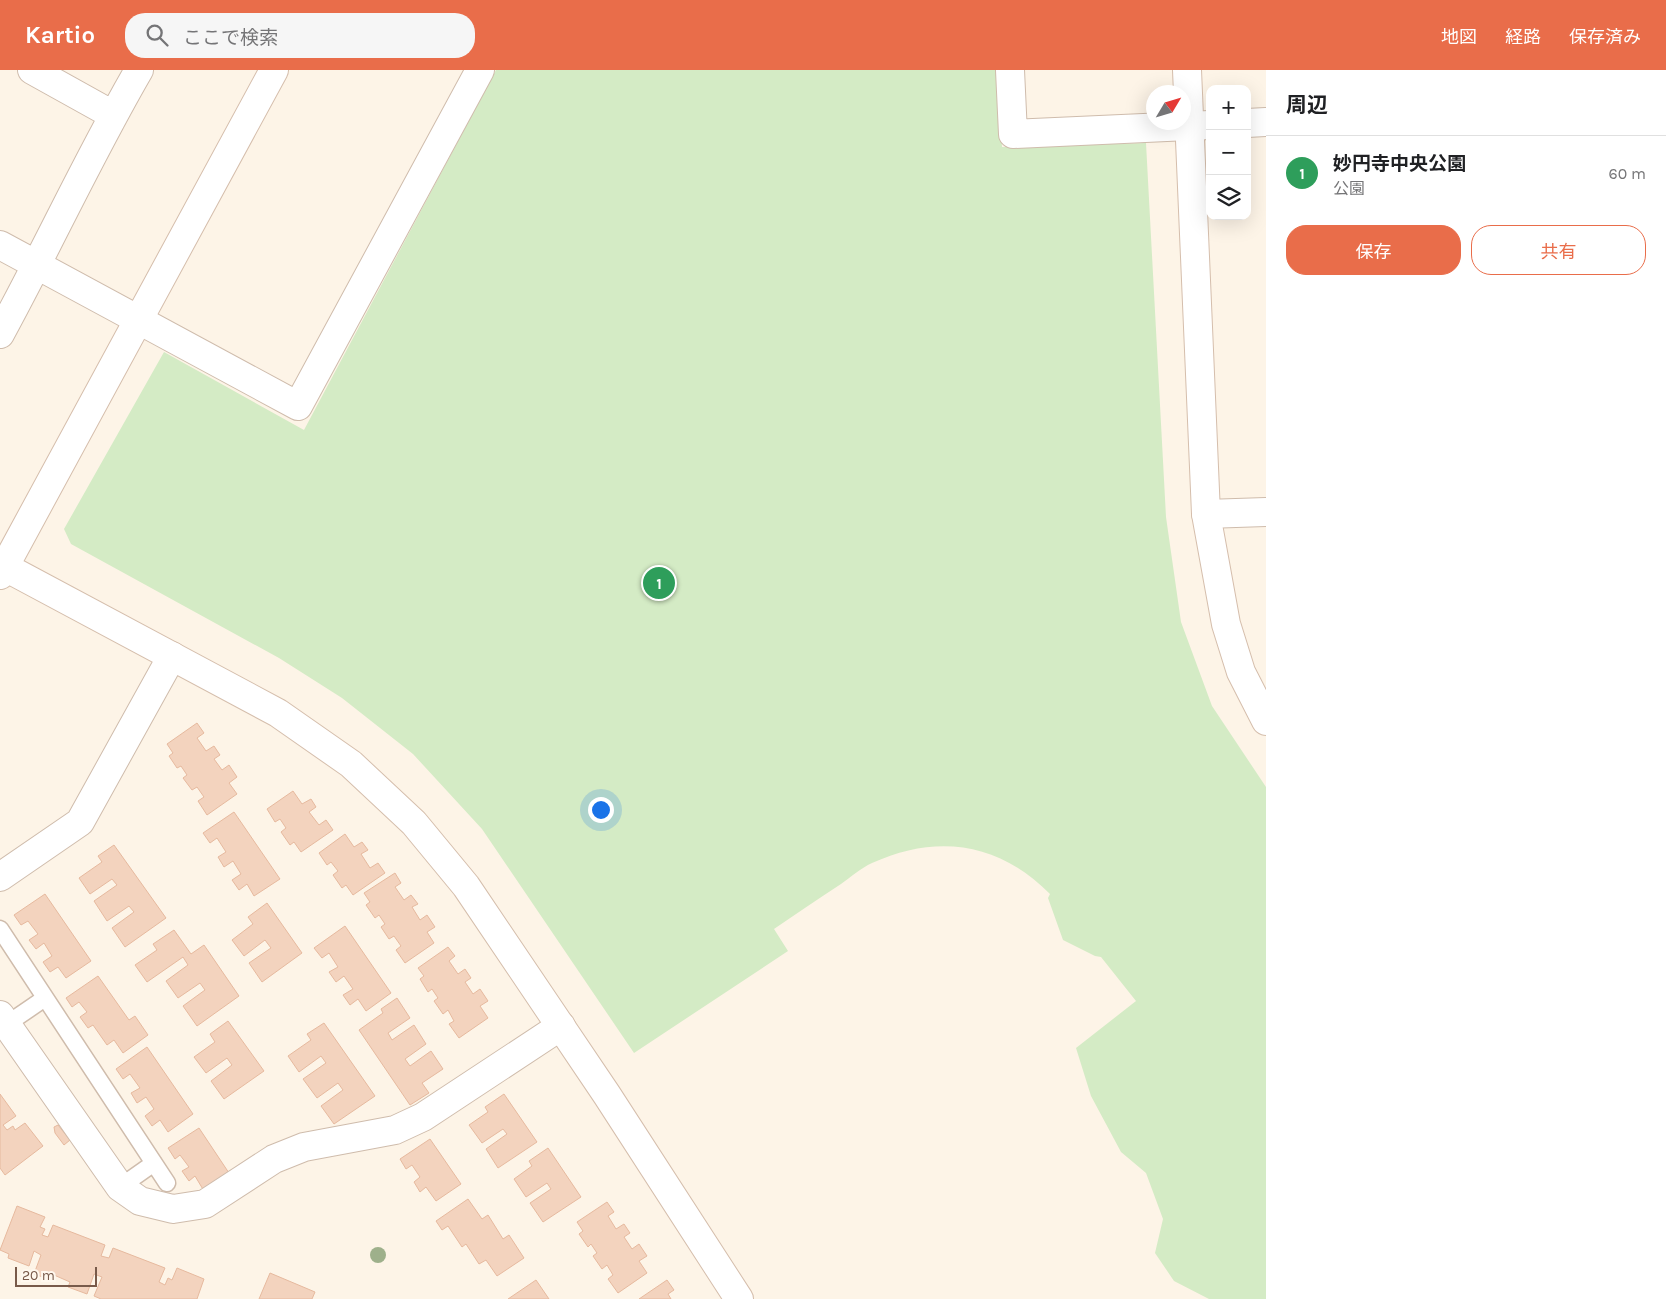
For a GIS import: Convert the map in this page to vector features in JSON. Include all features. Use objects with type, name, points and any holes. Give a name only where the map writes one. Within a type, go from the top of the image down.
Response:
[{"type":"street","points":[[32,70],[113,115]]},
{"type":"street","points":[[0,334],[38,265],[113,115],[139,70]]},
{"type":"street","points":[[274,70],[3,571],[172,656],[278,713],[351,764],[414,823],[466,886],[561,1026],[739,1299]]},
{"type":"street","points":[[0,245],[298,406],[480,70]]},
{"type":"street","points":[[1010,70],[1014,134],[1200,125]]},
{"type":"street","points":[[1187,70],[1200,125],[1206,514],[1226,624],[1241,672],[1266,721]]},
{"type":"street","points":[[1251,123],[1266,122]]},
{"type":"street","points":[[1206,514],[1266,512]]},
{"type":"street","points":[[0,877],[80,822],[172,656]]},
{"type":"street","points":[[3,1019],[120,1188],[140,1202],[173,1209],[205,1204],[281,1156],[304,1148],[395,1130],[423,1117],[561,1026]]},
{"type":"lane","points":[[0,929],[167,1183]]},
{"type":"lane","points":[[3,1019],[45,998]]},
{"type":"lane","points":[[120,1188],[154,1163]]},
{"type":"green space","points":[[496,70],[998,70],[1002,147],[1146,143],[1166,517],[1181,622],[1212,706],[1266,787],[1266,1299],[1209,1299],[1174,1281],[1155,1253],[1163,1219],[1146,1173],[1121,1152],[1091,1096],[1076,1048],[1136,1001],[1101,957],[1095,956],[1063,940],[1048,898],[1050,894],[1031,877],[1010,863],[989,854],[967,848],[944,846],[921,848],[897,854],[868,865],[774,929],[788,951],[634,1053],[482,829],[413,754],[342,698],[279,658],[71,544],[64,529],[164,352],[304,430]]},
{"type":"building","points":[[197,723],[204,733],[197,738],[206,751],[214,746],[220,755],[214,759],[222,770],[229,765],[237,777],[229,783],[237,794],[207,815],[198,801],[204,797],[197,787],[192,790],[183,778],[187,775],[181,766],[177,768],[169,756],[173,753],[167,744]]},
{"type":"building","points":[[293,791],[302,804],[311,799],[316,807],[309,812],[319,825],[326,820],[333,830],[301,852],[294,842],[290,845],[281,832],[286,828],[280,819],[275,822],[267,809]]},
{"type":"building","points":[[234,812],[280,879],[254,896],[247,884],[239,890],[232,880],[241,874],[233,861],[224,867],[218,857],[226,852],[217,838],[210,843],[203,833]]},
{"type":"building","points":[[345,834],[354,847],[362,842],[368,850],[361,854],[370,868],[378,863],[385,873],[353,895],[346,885],[342,888],[333,875],[338,871],[331,862],[327,865],[319,853]]},
{"type":"building","points":[[114,845],[166,918],[125,947],[112,928],[134,912],[129,906],[107,921],[94,901],[117,885],[112,879],[90,894],[79,878],[102,862],[98,856]]},
{"type":"building","points":[[395,873],[401,883],[395,887],[404,900],[411,895],[418,904],[412,907],[420,920],[427,915],[435,927],[427,932],[434,943],[405,963],[396,950],[401,946],[394,936],[389,939],[381,927],[385,924],[379,915],[375,918],[366,905],[370,902],[364,893]]},
{"type":"building","points":[[45,894],[91,961],[66,978],[58,967],[50,972],[43,962],[52,956],[44,943],[36,949],[29,940],[38,934],[28,921],[21,925],[14,915]]},
{"type":"building","points":[[267,903],[302,953],[262,982],[249,963],[271,948],[265,940],[244,956],[232,940],[253,924],[248,917]]},
{"type":"building","points":[[345,926],[391,993],[366,1011],[358,999],[350,1005],[343,995],[353,989],[344,976],[336,982],[329,972],[338,967],[329,953],[322,958],[314,948]]},
{"type":"building","points":[[174,930],[191,954],[204,945],[239,996],[197,1026],[183,1006],[205,990],[200,983],[178,998],[166,981],[188,965],[183,957],[147,982],[135,965],[157,950],[153,944]]},
{"type":"building","points":[[448,947],[455,956],[449,961],[458,974],[465,969],[471,978],[465,982],[473,994],[480,989],[488,1001],[480,1006],[488,1018],[459,1038],[449,1024],[454,1021],[448,1010],[443,1014],[434,1001],[438,998],[432,989],[428,992],[420,979],[424,976],[418,968]]},
{"type":"building","points":[[98,976],[129,1020],[135,1016],[148,1035],[123,1053],[114,1040],[107,1045],[93,1025],[88,1028],[80,1017],[87,1012],[79,1002],[72,1007],[66,998]]},
{"type":"building","points":[[397,998],[410,1018],[388,1033],[392,1040],[414,1025],[426,1044],[405,1059],[410,1066],[431,1051],[443,1069],[422,1083],[429,1093],[410,1105],[359,1030],[383,1013],[381,1009]]},
{"type":"building","points":[[228,1021],[264,1071],[224,1099],[211,1081],[232,1065],[227,1058],[206,1073],[194,1057],[215,1042],[210,1034]]},
{"type":"building","points":[[324,1023],[375,1096],[334,1124],[321,1106],[343,1090],[338,1083],[317,1098],[303,1079],[326,1063],[321,1056],[299,1072],[288,1056],[311,1040],[307,1034]]},
{"type":"building","points":[[147,1047],[193,1114],[168,1132],[160,1120],[152,1126],[145,1116],[154,1109],[146,1097],[137,1103],[131,1093],[140,1088],[130,1074],[123,1079],[116,1069]]},
{"type":"building","points":[[0,1094],[16,1116],[3,1125],[7,1130],[13,1126],[15,1130],[25,1123],[43,1146],[5,1175],[0,1168]]},
{"type":"building","points":[[504,1094],[537,1142],[498,1168],[486,1149],[507,1134],[503,1129],[482,1143],[469,1125],[488,1112],[485,1107]]},
{"type":"building","points":[[58,1125],[70,1140],[64,1145],[55,1133],[54,1127]]},
{"type":"building","points":[[199,1128],[229,1173],[204,1191],[195,1176],[189,1181],[182,1171],[189,1167],[180,1155],[175,1159],[168,1148]]},
{"type":"building","points":[[430,1139],[461,1184],[436,1201],[426,1187],[420,1192],[414,1182],[420,1177],[412,1165],[406,1169],[400,1159]]},
{"type":"building","points":[[548,1148],[581,1197],[543,1222],[530,1203],[551,1189],[547,1183],[526,1197],[514,1179],[532,1166],[529,1161]]},
{"type":"building","points":[[468,1199],[482,1219],[488,1215],[503,1239],[509,1235],[524,1258],[497,1276],[486,1260],[479,1264],[466,1244],[462,1247],[448,1226],[442,1230],[436,1221]]},
{"type":"building","points":[[607,1202],[614,1212],[608,1216],[616,1229],[624,1224],[630,1233],[624,1237],[632,1249],[639,1244],[647,1256],[639,1261],[647,1273],[618,1293],[608,1279],[613,1275],[607,1265],[602,1269],[593,1256],[597,1253],[591,1244],[588,1247],[579,1234],[583,1231],[577,1222]]},
{"type":"building","points":[[17,1206],[45,1217],[40,1227],[45,1229],[42,1235],[48,1237],[53,1225],[105,1245],[101,1256],[109,1258],[113,1248],[165,1268],[159,1282],[165,1285],[168,1278],[172,1280],[177,1268],[204,1279],[197,1299],[101,1299],[94,1296],[102,1277],[94,1274],[87,1294],[68,1287],[70,1282],[54,1275],[52,1280],[34,1274],[41,1255],[34,1251],[29,1266],[8,1258],[9,1254],[0,1250]]},
{"type":"building","points":[[270,1273],[315,1292],[312,1299],[259,1299]]},
{"type":"building","points":[[536,1280],[549,1299],[508,1299]]},
{"type":"building","points":[[667,1280],[674,1290],[668,1294],[671,1299],[639,1299]]},
{"type":"place","name":"妙円寺中央公園","points":[[659,583]]}]
